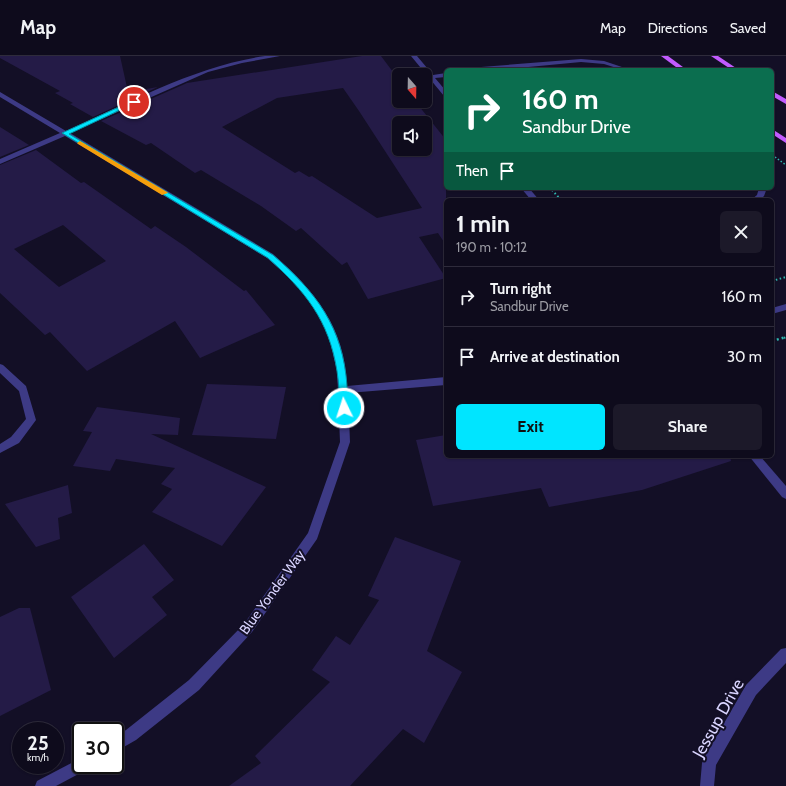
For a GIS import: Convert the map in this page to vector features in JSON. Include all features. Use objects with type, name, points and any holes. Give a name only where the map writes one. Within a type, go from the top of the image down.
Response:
[{"type":"main road","points":[[664,56],[681,68]]},
{"type":"main road","points":[[714,56],[733,68]]},
{"type":"main road","points":[[774,94],[786,102]]},
{"type":"main road","points":[[774,132],[786,141]]},
{"type":"street","points":[[0,162],[206,70],[236,62],[277,56]]},
{"type":"street","points":[[414,56],[424,68]]},
{"type":"street","points":[[497,68],[532,65],[581,57],[614,62],[624,68]]},
{"type":"street","points":[[444,75],[432,77],[444,92]]},
{"type":"street","name":"Blue Yonder Way","points":[[0,94],[270,256],[294,277],[314,300],[332,333],[342,371],[345,442],[313,535],[248,628],[200,679],[124,739]]},
{"type":"street","points":[[527,190],[534,198]]},
{"type":"street","points":[[774,310],[786,307]]},
{"type":"street","points":[[0,367],[23,389],[31,420],[15,440],[0,449]]},
{"type":"street","points":[[343,390],[444,381]]},
{"type":"street","points":[[756,458],[786,494]]},
{"type":"street","name":"Jessup Drive","points":[[707,786],[709,762],[751,690],[786,654]]},
{"type":"street","points":[[42,786],[72,770]]},
{"type":"path","points":[[774,156],[786,165]]},
{"type":"path","points":[[552,190],[559,198]]},
{"type":"path","points":[[774,281],[786,278]]},
{"type":"path","points":[[774,340],[786,337]]},
{"type":"building","points":[[0,56],[120,56],[128,92],[158,87],[93,117],[70,104],[73,103],[55,93],[60,91],[0,58]]},
{"type":"building","points":[[362,56],[381,56],[392,71],[392,108],[421,108],[427,116],[392,116],[392,156],[432,156],[432,122],[444,137],[444,190],[446,190],[446,198],[444,198],[444,242],[438,233],[419,237],[444,275],[444,279],[368,299],[347,262],[342,265],[301,228],[296,231],[261,206],[201,170],[195,173],[151,143],[146,145],[101,121],[187,83]],"holes":[[[343,88],[422,208],[377,218],[312,176],[309,177],[299,171],[295,173],[222,127],[277,98]]]},
{"type":"building","points":[[0,127],[29,145],[0,157]]},
{"type":"building","points":[[36,150],[81,183],[84,182],[151,229],[155,226],[186,247],[244,291],[246,290],[275,325],[200,358],[175,321],[87,371],[50,332],[45,335],[0,293],[0,165]],"holes":[[[63,225],[106,261],[59,287],[14,249]]]},
{"type":"building","points":[[207,384],[286,387],[276,439],[192,435]]},
{"type":"building","points":[[97,407],[180,418],[178,435],[151,434],[266,487],[222,546],[152,512],[172,489],[161,484],[175,468],[116,459],[110,471],[73,466],[92,432],[83,431]]},
{"type":"building","points":[[444,435],[444,458],[730,458],[731,461],[642,490],[549,507],[541,488],[433,506],[416,440]]},
{"type":"building","points":[[68,485],[72,513],[58,518],[60,539],[36,547],[5,504]]},
{"type":"building","points":[[395,537],[461,561],[427,651],[462,672],[424,743],[403,729],[350,786],[229,786],[261,763],[255,756],[330,682],[312,670],[336,636],[350,645],[379,600],[368,596]]},
{"type":"building","points":[[144,544],[174,580],[152,597],[167,615],[114,658],[71,597]]},
{"type":"building","points":[[19,608],[30,608],[51,690],[0,716],[0,617]]},
{"type":"slow traffic","points":[[80,143],[164,193]]},
{"type":"route","points":[[134,102],[65,133],[270,256],[294,277],[314,300],[332,333],[342,371],[344,408]]}]
